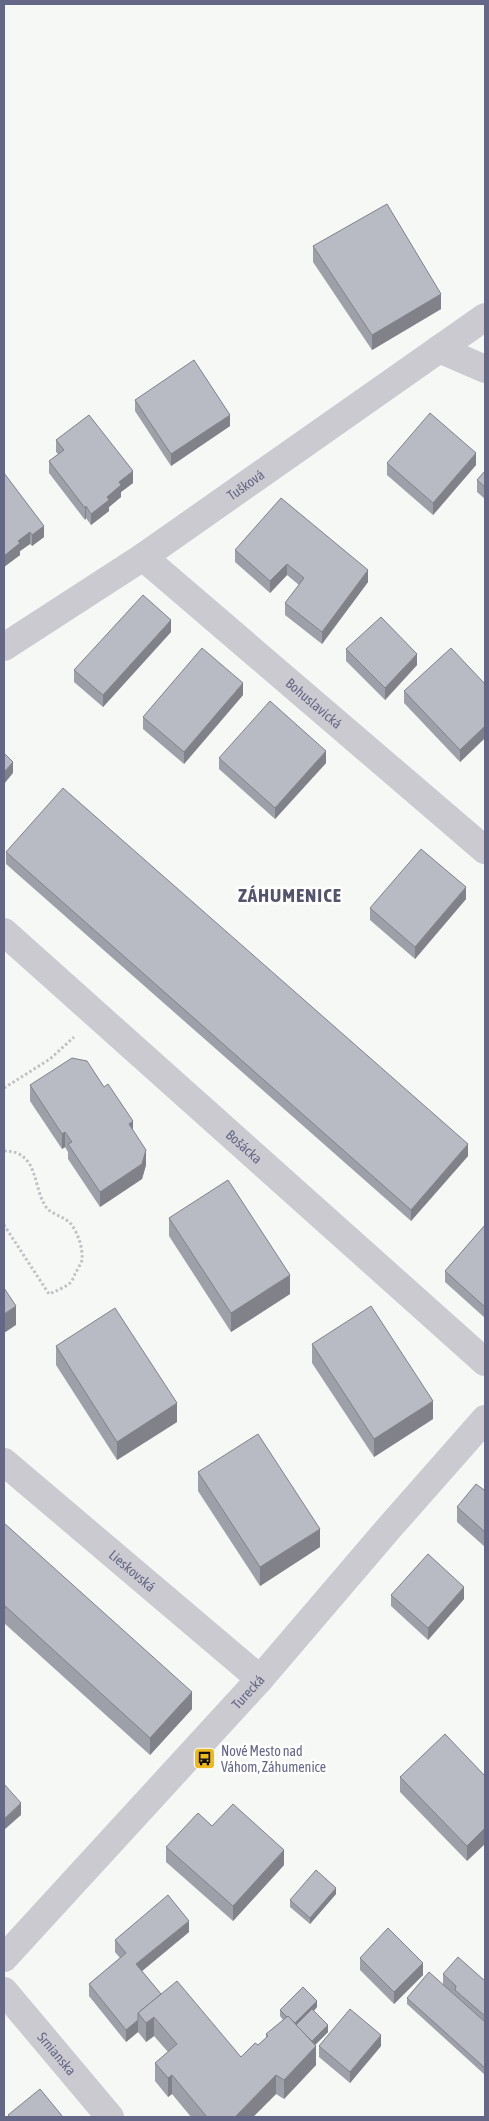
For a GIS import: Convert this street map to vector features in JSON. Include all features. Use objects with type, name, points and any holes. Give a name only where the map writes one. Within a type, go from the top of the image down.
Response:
[{"type":"street","name":"Tušková","points":[[4,647],[142,557],[485,317]]},
{"type":"street","points":[[439,349],[485,369]]},
{"type":"street","name":"Bohuslavická","points":[[142,557],[485,850]]},
{"type":"street","name":"Bošácka","points":[[4,932],[485,1362]]},
{"type":"street","name":"Turecká","points":[[4,1958],[260,1680],[389,1528],[485,1419]]},
{"type":"street","name":"Lieskovská","points":[[4,1462],[260,1680]]},
{"type":"street","name":"Srnianska","points":[[4,1991],[110,2117]]},
{"type":"path","points":[[4,1088],[50,1059],[78,1034]]},
{"type":"path","points":[[4,1151],[21,1156],[29,1162],[43,1202],[50,1211],[65,1218],[75,1230],[80,1241],[82,1260],[71,1283],[49,1294],[4,1225]]},
{"type":"building","points":[[387,204],[441,294],[372,335],[313,246]]},
{"type":"building","points":[[194,360],[230,415],[171,454],[135,400]]},
{"type":"building","points":[[430,413],[476,453],[433,503],[387,463]]},
{"type":"building","points":[[89,415],[133,471],[119,482],[121,485],[107,497],[109,500],[91,514],[49,461],[64,450],[56,440]]},
{"type":"building","points":[[485,471],[485,487],[477,480]]},
{"type":"building","points":[[4,473],[44,526],[32,535],[30,532],[18,541],[20,543],[4,556]]},
{"type":"building","points":[[281,498],[368,570],[322,632],[285,603],[304,578],[287,564],[270,581],[235,550]]},
{"type":"building","points":[[143,595],[171,620],[103,695],[74,670]]},
{"type":"building","points":[[381,617],[417,654],[385,688],[346,649]]},
{"type":"building","points":[[202,648],[243,683],[184,752],[143,717]]},
{"type":"building","points":[[451,648],[485,684],[485,726],[460,750],[404,691]]},
{"type":"building","points":[[270,701],[326,751],[275,808],[219,758]]},
{"type":"building","points":[[4,753],[13,762],[4,772]]},
{"type":"building","points":[[63,788],[468,1144],[411,1210],[6,852]]},
{"type":"building","points":[[421,849],[466,887],[415,947],[370,908]]},
{"type":"building","points":[[72,1058],[87,1061],[104,1087],[108,1084],[133,1121],[129,1124],[146,1150],[142,1164],[100,1192],[68,1144],[72,1142],[65,1132],[62,1134],[30,1085]]},
{"type":"building","points":[[228,1180],[290,1275],[231,1313],[169,1218]]},
{"type":"building","points":[[485,1225],[485,1307],[445,1271]]},
{"type":"building","points":[[4,1288],[16,1306],[4,1314]]},
{"type":"building","points":[[371,1306],[433,1401],[374,1439],[312,1344]]},
{"type":"building","points":[[115,1308],[177,1403],[117,1442],[56,1346]]},
{"type":"building","points":[[258,1434],[320,1529],[260,1567],[198,1472]]},
{"type":"building","points":[[476,1484],[485,1489],[485,1532],[457,1507]]},
{"type":"building","points":[[4,1523],[192,1692],[150,1738],[4,1605]]},
{"type":"building","points":[[428,1554],[464,1587],[428,1628],[391,1595]]},
{"type":"building","points":[[445,1734],[485,1776],[485,1828],[467,1846],[400,1777]]},
{"type":"building","points":[[4,1784],[21,1803],[4,1819]]},
{"type":"building","points":[[233,1804],[284,1850],[233,1906],[166,1847],[198,1813],[212,1826]]},
{"type":"building","points":[[316,1870],[336,1888],[310,1918],[290,1900]]},
{"type":"building","points":[[168,1895],[189,1921],[136,1964],[161,1994],[138,2013],[138,2020],[126,2030],[89,1984],[126,1953],[115,1940]]},
{"type":"building","points":[[388,1928],[423,1963],[394,1992],[360,1958]]},
{"type":"building","points":[[458,1957],[485,1981],[485,2016],[455,1990],[456,1986],[443,1974]]},
{"type":"building","points":[[429,1972],[485,2022],[485,2068],[407,1998]]},
{"type":"building","points":[[177,1981],[241,2057],[255,2043],[258,2045],[268,2036],[266,2034],[288,2016],[316,2046],[284,2080],[276,2075],[235,2117],[207,2117],[172,2075],[168,2078],[155,2063],[177,2044],[154,2017],[146,2023],[138,2013]]},
{"type":"building","points":[[303,1987],[317,2001],[295,2023],[280,2010]]},
{"type":"building","points":[[312,2009],[328,2025],[312,2041],[296,2025]]},
{"type":"building","points":[[350,2009],[381,2035],[350,2072],[319,2046]]},
{"type":"building","points":[[40,2089],[63,2117],[10,2117],[8,2115]]},
{"type":"place","name":"Nové Mesto nad Váhom, Záhumenice","points":[[205,1759]]},
{"type":"district","name":"ZÁHUMENICE","points":[[290,895]]}]
